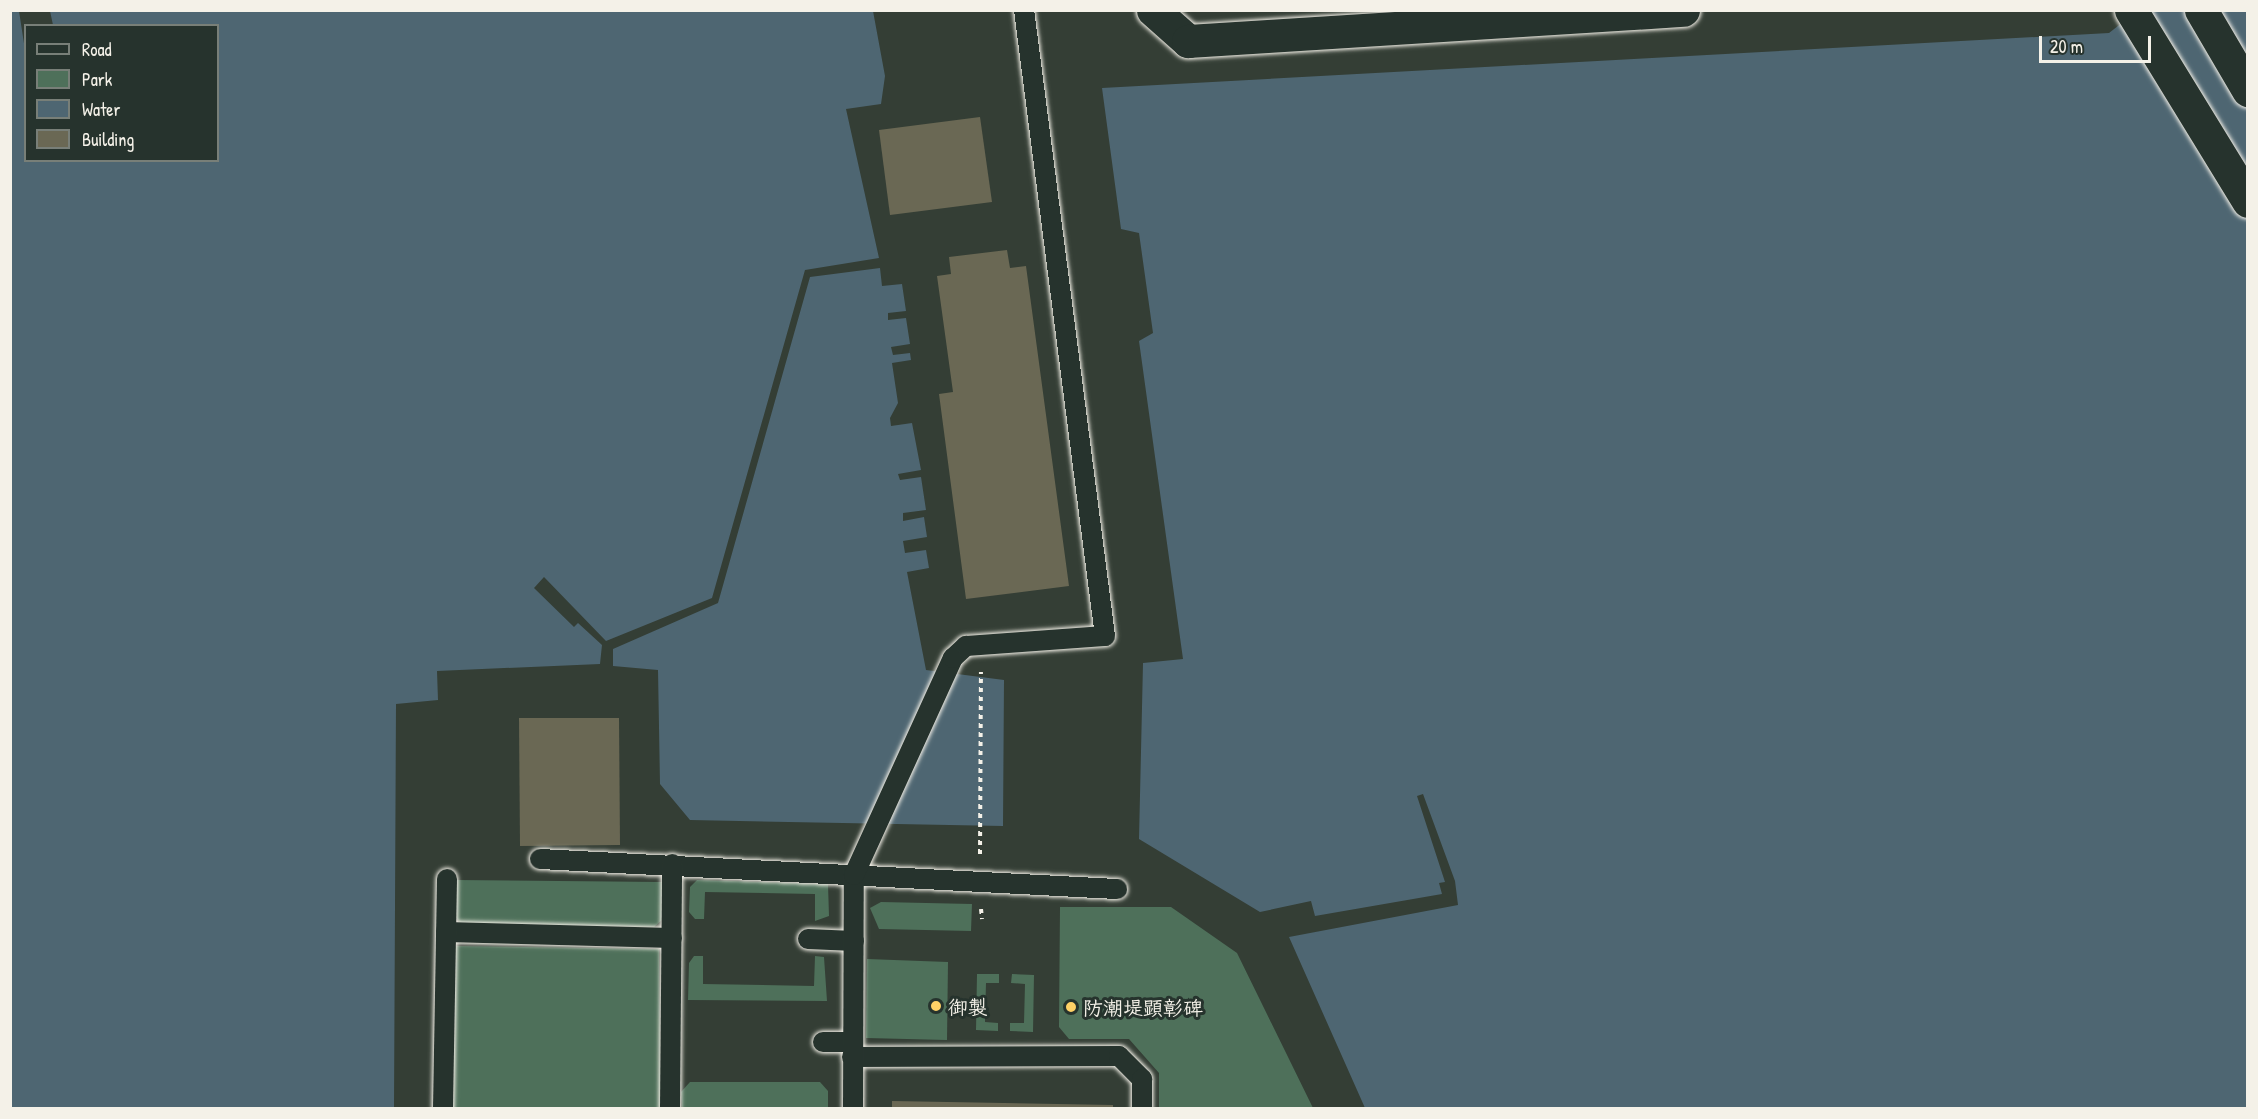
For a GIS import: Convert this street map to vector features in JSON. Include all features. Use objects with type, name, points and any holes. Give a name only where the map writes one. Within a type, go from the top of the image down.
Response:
[{"type":"main road","points":[[1153,10],[1188,41],[1683,10]]},
{"type":"main road","points":[[2131,10],[2247,201]]},
{"type":"main road","points":[[2201,10],[2247,90]]},
{"type":"lane","points":[[853,1108],[854,875],[949,668],[966,646],[1105,636],[1024,10]]},
{"type":"lane","points":[[540,859],[672,864],[1117,889]]},
{"type":"lane","points":[[670,1108],[672,864]]},
{"type":"lane","points":[[443,1108],[447,879]]},
{"type":"lane","points":[[446,932],[672,939]]},
{"type":"lane","points":[[808,939],[854,941]]},
{"type":"lane","points":[[824,1042],[852,1049],[1119,1056],[1142,1079],[1142,1108]]},
{"type":"path","points":[[980,848],[981,668]]},
{"type":"green space","points":[[455,880],[662,882],[662,920],[654,927],[462,925],[455,916]]},
{"type":"green space","points":[[697,880],[828,884],[829,916],[815,921],[815,894],[705,892],[704,919],[695,919],[689,912],[690,887]]},
{"type":"green space","points":[[881,902],[972,904],[971,931],[879,929],[870,908]]},
{"type":"green space","points":[[1060,907],[1171,907],[1237,953],[1313,1108],[1159,1108],[1159,1073],[1129,1039],[1069,1039],[1059,1027]]},
{"type":"green space","points":[[456,946],[659,949],[661,1108],[453,1108]]},
{"type":"green space","points":[[694,956],[703,956],[703,984],[814,986],[815,956],[824,957],[827,1001],[688,1000],[689,963]]},
{"type":"green space","points":[[867,959],[948,962],[947,1040],[866,1038]]},
{"type":"green space","points":[[977,974],[999,974],[999,983],[986,983],[985,1022],[998,1023],[998,1031],[976,1030]]},
{"type":"green space","points":[[1012,974],[1034,975],[1033,1032],[1010,1031],[1010,1023],[1024,1023],[1025,984],[1011,983]]},
{"type":"green space","points":[[690,1082],[820,1082],[828,1091],[828,1108],[682,1108],[681,1092]]},
{"type":"water","points":[[10,11],[19,11],[24,44],[24,162],[219,162],[219,24],[53,24],[50,11],[873,11],[885,76],[881,104],[846,109],[879,258],[805,270],[712,598],[606,641],[544,577],[534,588],[574,627],[578,623],[602,645],[600,664],[437,671],[438,700],[396,704],[394,1108],[11,1108]]},
{"type":"water","points":[[2137,11],[2247,11],[2247,1108],[1365,1108],[1289,937],[1458,905],[1455,881],[1423,794],[1417,796],[1445,882],[1439,883],[1442,894],[1315,916],[1311,901],[1260,912],[1139,839],[1143,663],[1183,659],[1139,341],[1153,333],[1139,233],[1121,229],[1102,88],[2109,33]]},
{"type":"water","points":[[880,268],[882,286],[902,284],[906,311],[888,313],[888,320],[906,318],[910,344],[891,347],[893,355],[910,353],[911,360],[892,363],[898,403],[890,418],[891,426],[912,423],[921,470],[898,474],[900,480],[921,477],[926,510],[903,513],[903,521],[924,517],[927,537],[903,541],[905,553],[926,550],[929,568],[907,572],[926,670],[1004,680],[1003,826],[690,820],[660,784],[658,670],[613,666],[613,649],[718,603],[810,277]]},
{"type":"building","points":[[980,117],[992,202],[890,215],[879,130]]},
{"type":"building","points":[[1007,250],[1010,268],[1026,266],[1069,586],[966,599],[939,394],[953,392],[937,276],[951,274],[949,257]]},
{"type":"building","points":[[519,718],[619,718],[620,845],[520,846]]},
{"type":"building","points":[[892,1101],[1113,1105],[1113,1108],[892,1108]]},
{"type":"place","name":"御製","points":[[936,1006]]},
{"type":"place","name":"防潮堤顕彰碑","points":[[1071,1007]]}]
